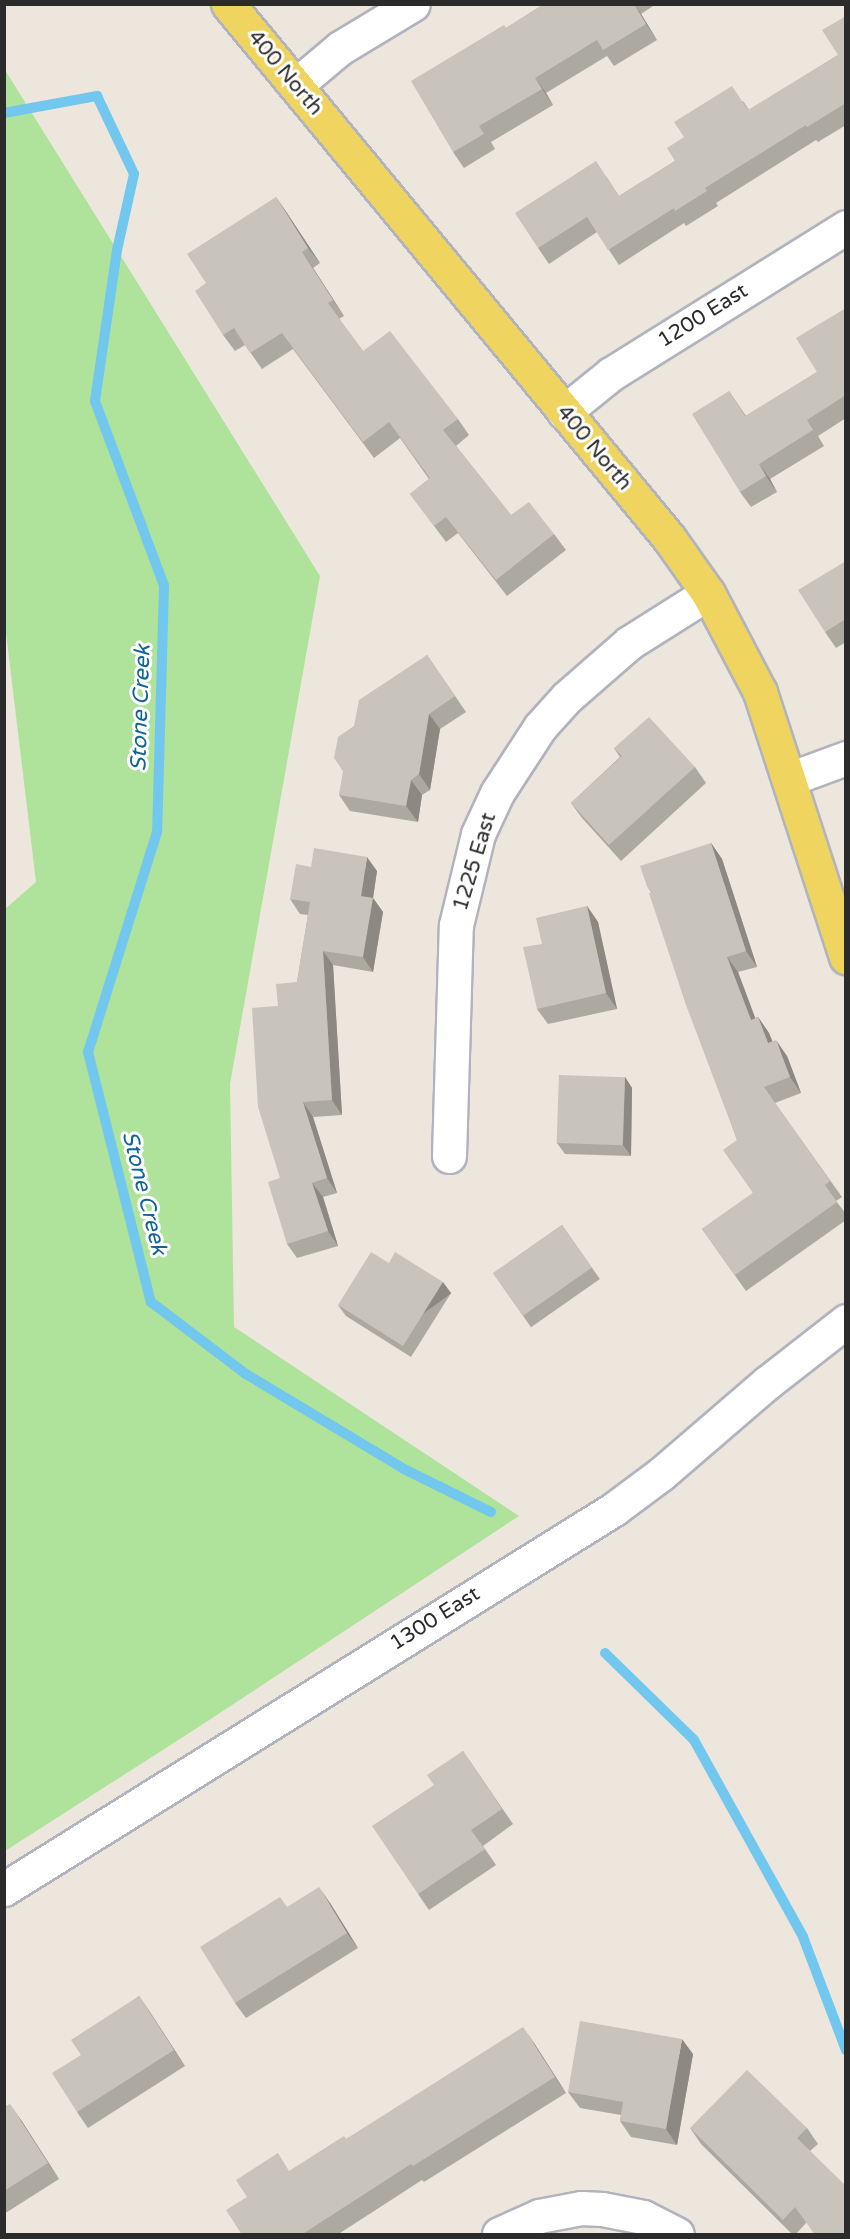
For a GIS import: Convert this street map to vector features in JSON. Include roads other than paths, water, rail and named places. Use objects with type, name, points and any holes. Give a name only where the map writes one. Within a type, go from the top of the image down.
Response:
[{"type":"main road","name":"400 North","points":[[228,4],[669,538],[708,592],[759,692],[846,957]]},
{"type":"street","points":[[296,85],[340,48],[413,4]]},
{"type":"street","name":"1200 East","points":[[564,412],[611,374],[846,227]]},
{"type":"street","name":"1225 East","points":[[449,1156],[456,925],[465,879],[478,834],[496,793],[540,727],[567,698],[629,643],[708,592]]},
{"type":"street","points":[[789,779],[846,758]]},
{"type":"street","name":"1300 East","points":[[4,1889],[614,1509],[661,1474],[768,1382],[846,1321]]},
{"type":"street","points":[[499,2235],[539,2216],[581,2208],[602,2209],[643,2217],[677,2235]]},
{"type":"waterway","name":"Stone Creek","points":[[4,113],[97,96],[134,174],[117,250],[95,401],[164,586],[157,832],[88,1052],[151,1302],[246,1374],[404,1469],[491,1512]]},
{"type":"waterway","points":[[605,1653],[694,1740],[803,1937],[846,2050]]}]
